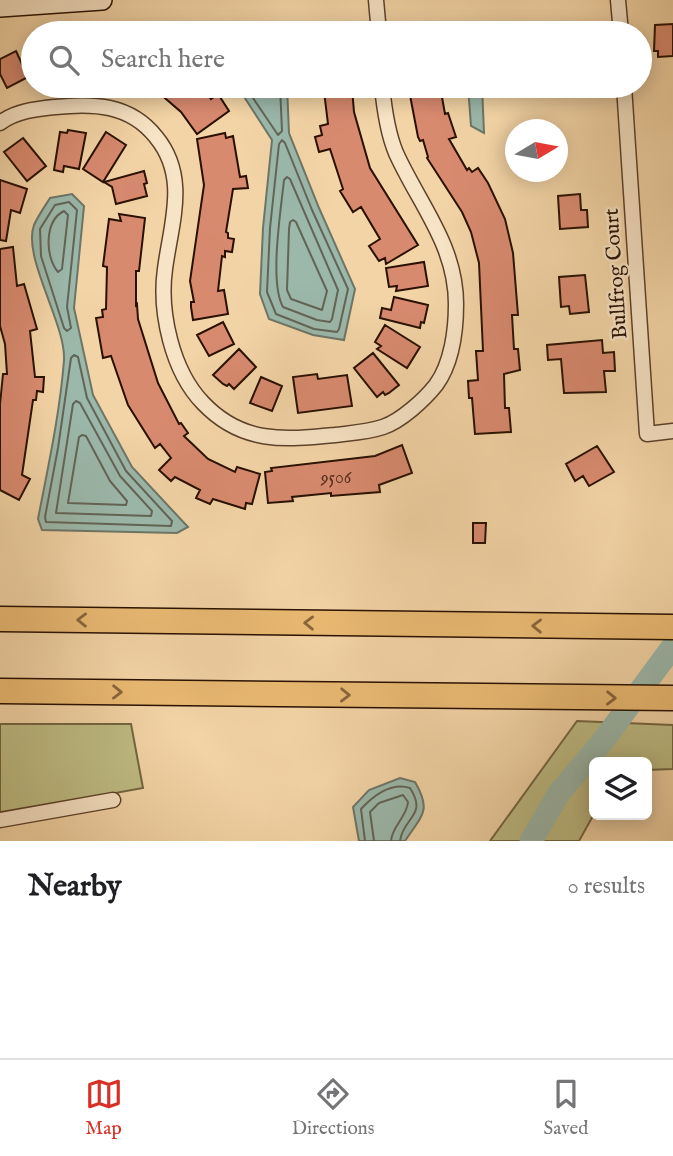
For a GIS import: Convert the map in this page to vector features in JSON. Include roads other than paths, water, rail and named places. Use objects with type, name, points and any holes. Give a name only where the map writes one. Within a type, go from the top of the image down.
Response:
[{"type":"highway","points":[[0,620],[673,627]]},
{"type":"highway","points":[[0,691],[673,698]]},
{"type":"street","points":[[0,7],[21,3],[102,0]]},
{"type":"street","points":[[376,0],[378,21]]},
{"type":"street","points":[[618,0],[620,21]]},
{"type":"street","points":[[0,123],[31,109],[101,105],[130,114],[156,136],[169,157],[176,185],[174,218],[165,269],[164,303],[172,344],[183,371],[196,396],[223,420],[245,431],[271,439],[297,439],[384,427],[423,399],[437,384],[447,363],[453,339],[456,303],[450,256],[395,150],[385,98]]},
{"type":"street","name":"Bullfrog Court","points":[[625,98],[647,434],[673,431]]},
{"type":"street","points":[[0,820],[113,800]]},
{"type":"water","points":[[245,98],[288,98],[289,133],[355,289],[344,340],[313,335],[269,319],[260,294],[263,228],[272,140]]},
{"type":"water","points":[[469,98],[483,98],[484,133],[471,126]]},
{"type":"water","points":[[72,194],[84,206],[74,308],[93,395],[132,467],[188,527],[177,533],[42,530],[38,519],[57,420],[64,360],[63,345],[34,255],[32,239],[34,225],[50,198]]},
{"type":"water","points":[[400,778],[415,782],[423,800],[423,813],[416,825],[405,841],[359,841],[353,807],[369,790]]},
{"type":"waterway","points":[[531,841],[559,793],[603,741],[673,646]]}]
